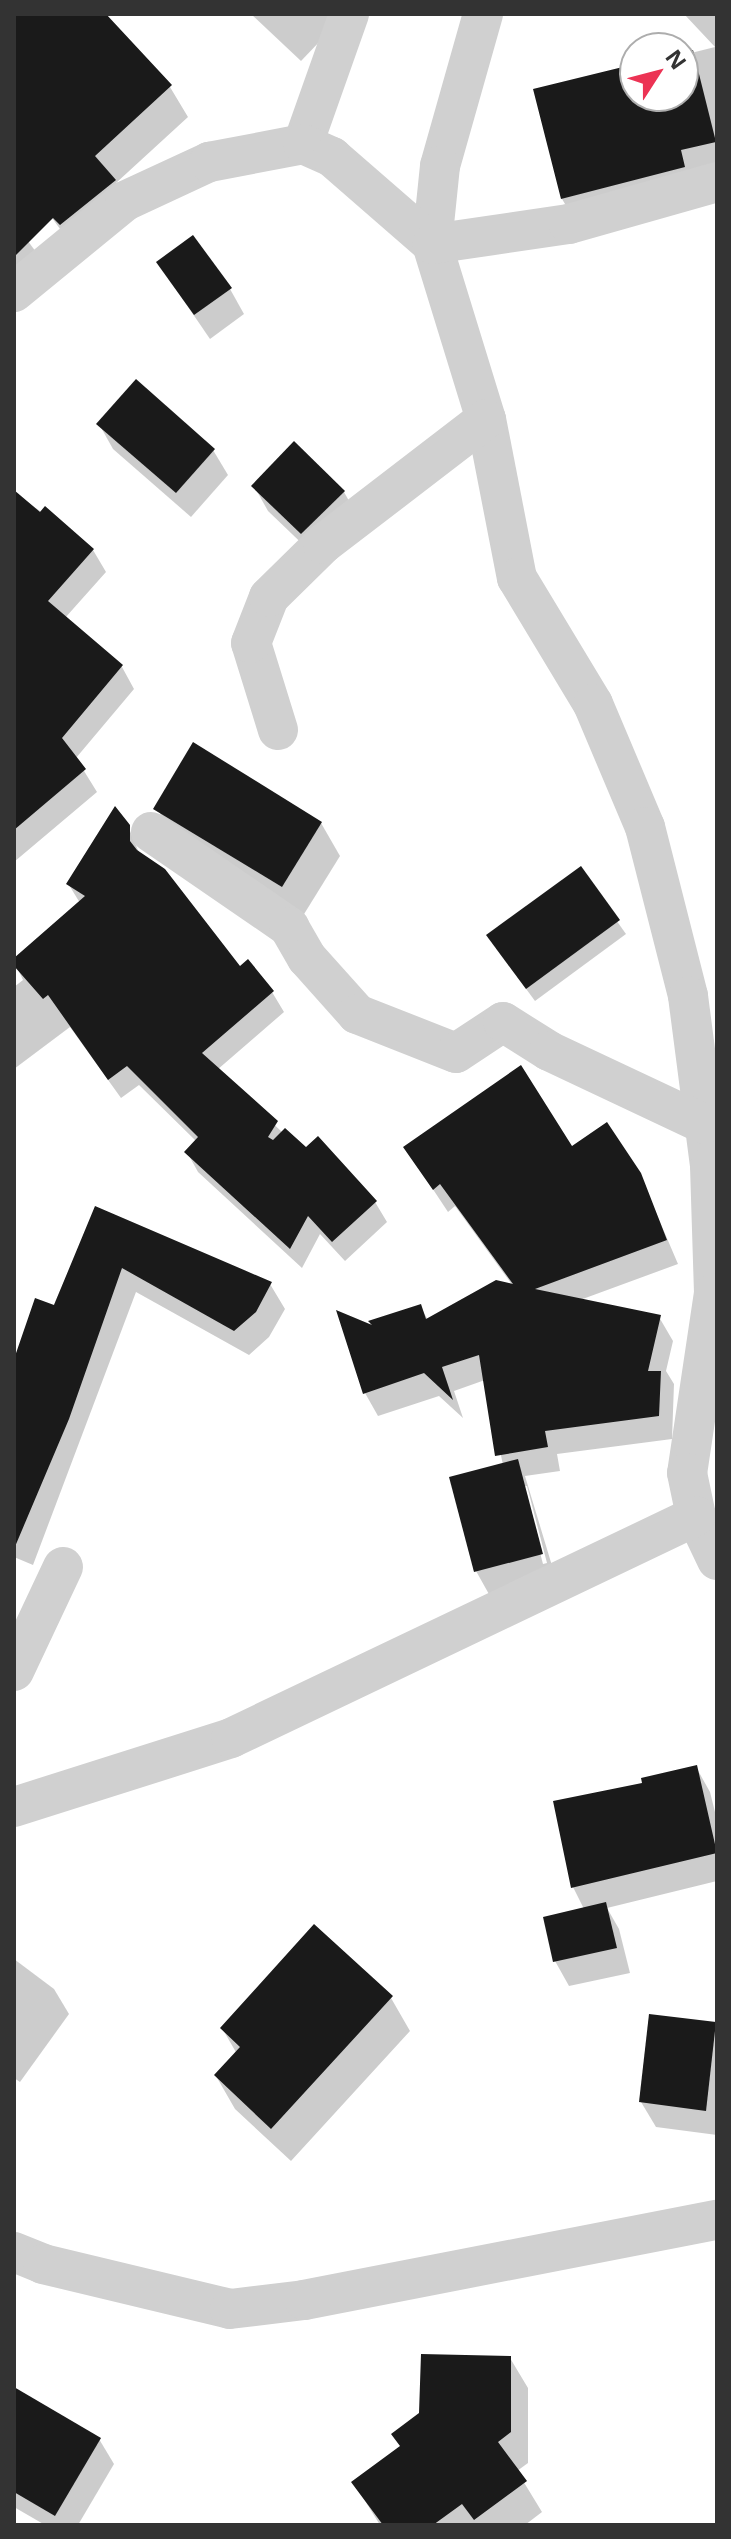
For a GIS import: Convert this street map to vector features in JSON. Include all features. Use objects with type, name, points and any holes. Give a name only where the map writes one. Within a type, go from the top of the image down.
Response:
[{"type":"street","points":[[303,144],[349,14]]},
{"type":"street","points":[[483,14],[440,166],[432,244],[486,419],[517,578],[593,704],[645,827],[688,996],[704,1124],[714,1293],[687,1473],[696,1516],[717,1560]]},
{"type":"street","points":[[14,292],[125,201],[209,162],[303,144],[332,157],[432,244],[569,224],[717,182]]},
{"type":"street","points":[[278,730],[251,643],[269,597],[323,544],[486,419]]},
{"type":"street","points":[[151,832],[289,927],[307,958],[357,1014],[456,1053],[503,1022],[549,1051],[704,1124]]},
{"type":"street","points":[[14,1807],[231,1738],[696,1516]]},
{"type":"street","points":[[14,1671],[63,1567]]},
{"type":"street","points":[[14,2252],[43,2264],[230,2309],[304,2300],[717,2220]]},
{"type":"building","points":[[14,14],[106,14],[172,85],[95,156],[116,180],[60,225],[53,218],[14,257]]},
{"type":"building","points":[[619,68],[619,112],[699,112],[699,74],[716,142],[681,150],[685,167],[561,199],[533,89]]},
{"type":"building","points":[[193,235],[232,288],[194,315],[156,262]]},
{"type":"building","points":[[136,379],[215,449],[176,493],[96,424]]},
{"type":"building","points":[[294,441],[345,491],[301,534],[251,486]]},
{"type":"building","points":[[14,490],[40,512],[45,506],[94,549],[48,601],[123,665],[62,738],[86,769],[14,830]]},
{"type":"building","points":[[193,742],[322,822],[282,887],[153,809]]},
{"type":"building","points":[[115,806],[130,825],[130,841],[137,850],[165,869],[240,966],[248,959],[274,991],[202,1053],[278,1121],[268,1137],[273,1140],[285,1128],[306,1147],[318,1136],[377,1201],[332,1242],[308,1216],[290,1249],[184,1152],[198,1137],[127,1066],[108,1080],[48,995],[43,999],[14,966],[14,958],[85,896],[66,884]]},
{"type":"building","points":[[581,866],[620,920],[526,989],[486,935]]},
{"type":"building","points":[[521,1065],[572,1146],[607,1122],[641,1173],[667,1240],[535,1289],[661,1315],[648,1371],[661,1371],[659,1416],[545,1431],[548,1447],[495,1456],[479,1355],[442,1367],[453,1400],[424,1373],[363,1394],[336,1310],[372,1325],[368,1321],[421,1304],[426,1319],[496,1280],[513,1284],[440,1184],[433,1190],[403,1147]]},
{"type":"building","points":[[95,1206],[272,1282],[256,1312],[234,1331],[122,1268],[69,1419],[14,1549],[14,1359],[35,1298],[54,1305]]},
{"type":"building","points":[[518,1459],[543,1554],[474,1572],[449,1477]]},
{"type":"building","points":[[697,1765],[717,1853],[571,1888],[553,1801],[642,1783],[641,1778]]},
{"type":"building","points":[[606,1902],[617,1948],[553,1962],[543,1917]]},
{"type":"building","points":[[314,1924],[393,1996],[271,2129],[214,2075],[240,2047],[220,2028]]},
{"type":"building","points":[[649,2014],[716,2022],[706,2111],[639,2102]]},
{"type":"building","points":[[421,2354],[511,2356],[511,2432],[498,2442],[527,2481],[474,2520],[462,2504],[433,2525],[383,2525],[351,2482],[400,2446],[391,2434],[419,2413]]},
{"type":"building","points":[[14,2387],[101,2438],[55,2516],[14,2492]]}]
